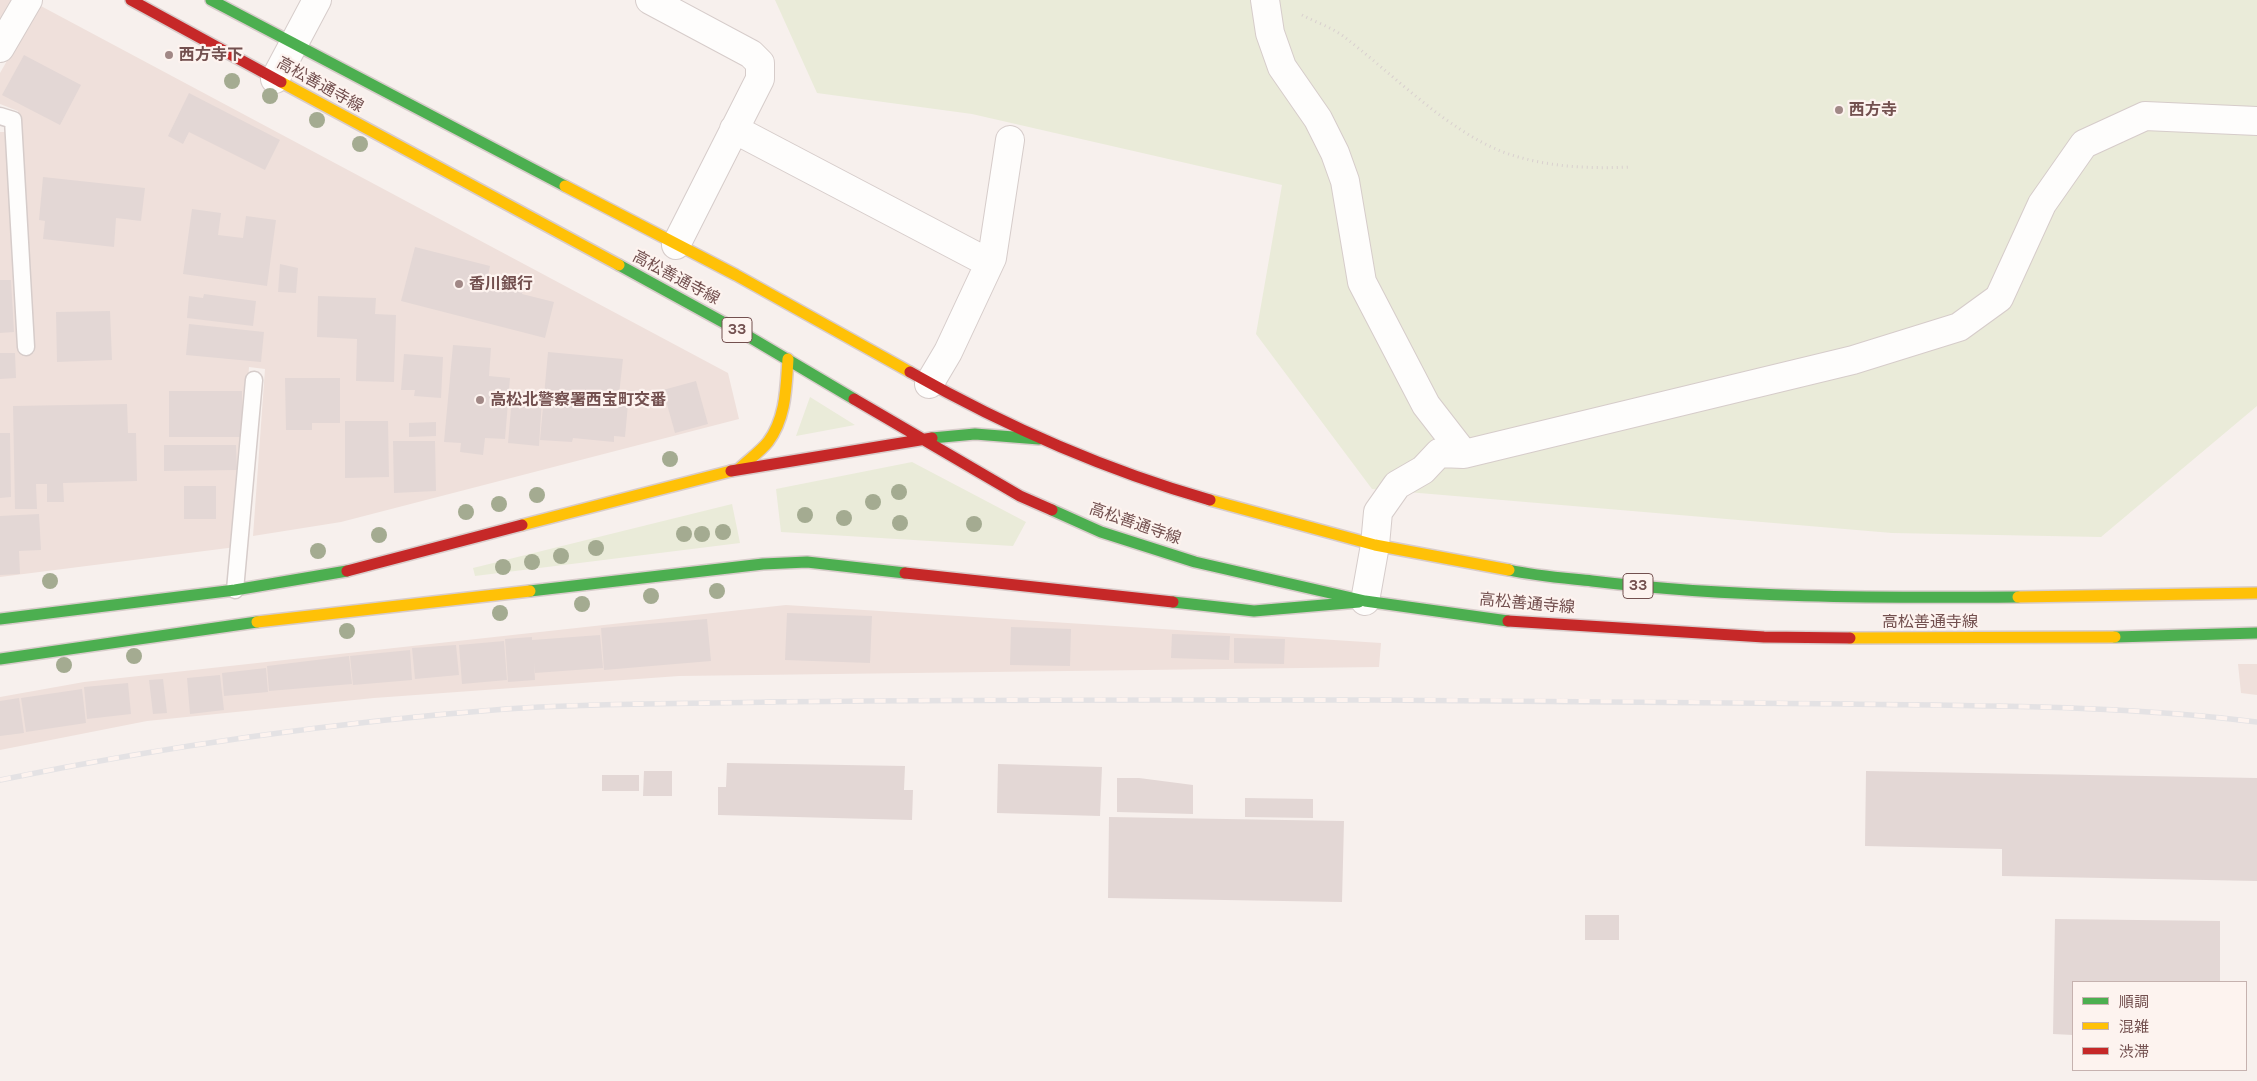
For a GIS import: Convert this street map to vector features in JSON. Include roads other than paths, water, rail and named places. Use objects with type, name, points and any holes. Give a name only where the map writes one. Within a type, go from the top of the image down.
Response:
[{"type":"main road","name":"高松善通寺線","points":[[131,0],[788,359],[1020,496],[1101,532],[1195,562],[1365,601],[1508,620],[1764,637],[2163,637],[2257,633]]},
{"type":"main road","name":"高松善通寺線","points":[[211,0],[676,246],[736,275],[929,384],[1039,439],[1176,490],[1376,545],[1517,572],[1648,588],[1765,595],[1877,598],[2162,596],[2257,593]]},
{"type":"main road","points":[[739,469],[768,441],[782,417],[786,395],[788,359]]},
{"type":"main road","points":[[0,618],[236,590],[335,574],[739,469],[925,439],[975,434],[1039,439]]},
{"type":"main road","points":[[0,659],[238,624],[763,564],[798,562],[1254,611],[1365,601]]},
{"type":"street","points":[[0,48],[28,0]]},
{"type":"street","points":[[275,79],[317,0]]},
{"type":"street","points":[[650,0],[751,54],[760,63],[760,79],[676,246]]},
{"type":"street","points":[[1265,0],[1270,33],[1282,67],[1318,119],[1335,153],[1345,181],[1362,282],[1426,405],[1464,454]]},
{"type":"street","points":[[1365,601],[1376,545],[1378,512],[1397,485],[1423,470],[1439,453],[1464,454],[1853,360],[1959,327],[1999,298],[2042,204],[2084,144],[2145,116],[2257,121]]},
{"type":"street","points":[[734,129],[989,263]]},
{"type":"street","points":[[929,384],[948,352],[989,263],[1010,140]]},
{"type":"lane","points":[[0,116],[13,120],[26,346]]},
{"type":"lane","points":[[236,590],[254,380]]},
{"type":"railway","points":[[0,780],[126,756],[316,728],[443,714],[539,707],[604,705],[994,700],[1669,702],[2053,707],[2155,712],[2257,722]]},
{"type":"place","name":"西方寺下","points":[[169,55]]},
{"type":"place","name":"西方寺","points":[[1839,110]]},
{"type":"place","name":"香川銀行","points":[[459,284]]},
{"type":"place","name":"高松北警察署西宝町交番","points":[[480,400]]}]
